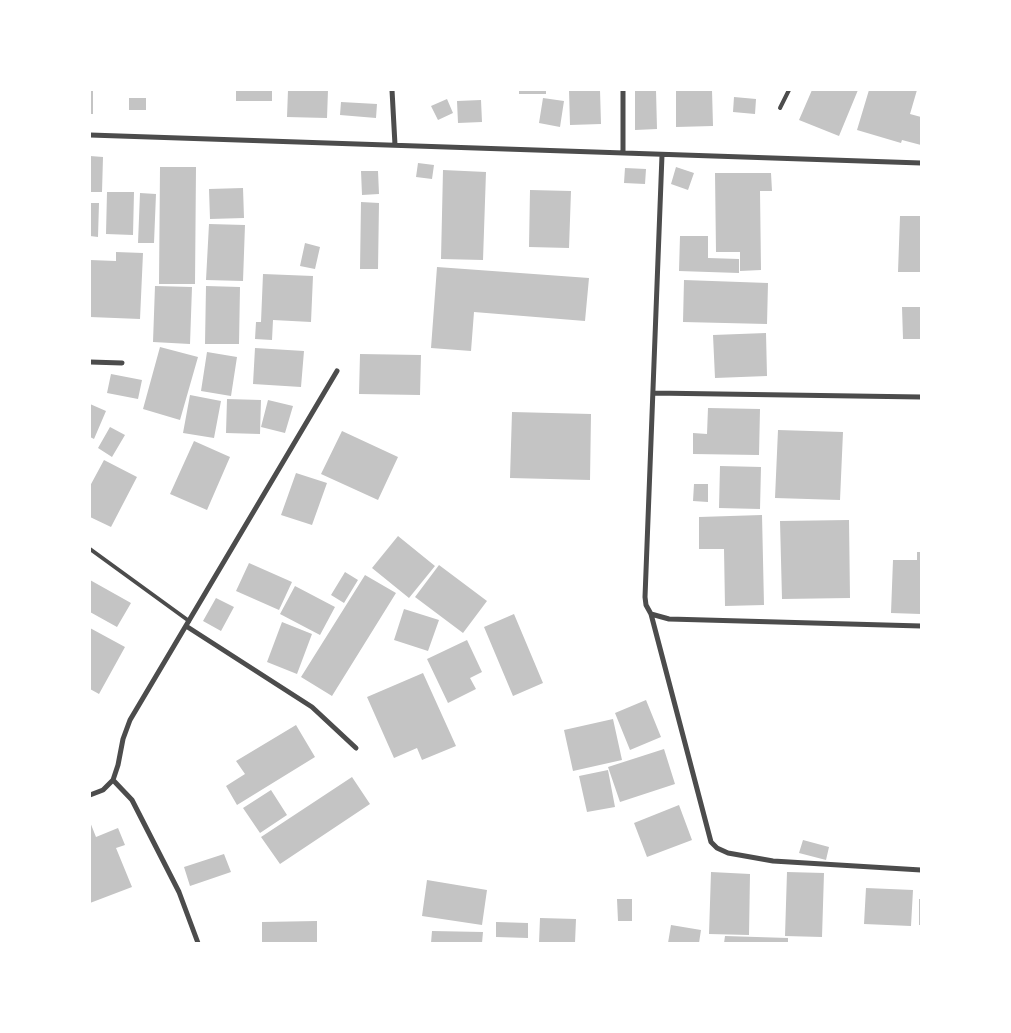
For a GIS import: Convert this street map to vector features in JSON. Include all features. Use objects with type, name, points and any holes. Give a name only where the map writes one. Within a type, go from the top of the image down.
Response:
[{"type":"street","points":[[392,90],[395,145]]},
{"type":"street","points":[[623,90],[623,153]]},
{"type":"street","points":[[90,135],[921,163]]},
{"type":"street","points":[[662,154],[645,597],[711,842],[717,848],[728,853],[773,861],[921,870]]},
{"type":"street","points":[[90,362],[122,363]]},
{"type":"street","points":[[90,795],[103,790],[113,780],[130,720],[337,371]]},
{"type":"street","points":[[653,393],[921,397]]},
{"type":"street","points":[[651,614],[669,619],[921,626]]},
{"type":"street","points":[[187,624],[312,707],[356,748]]},
{"type":"street","points":[[113,780],[132,800],[179,892],[198,943]]},
{"type":"lane","points":[[780,108],[789,90]]},
{"type":"lane","points":[[90,549],[187,624]]},
{"type":"building","points":[[90,90],[93,90],[93,114],[90,114]]},
{"type":"building","points":[[236,90],[272,90],[272,101],[236,101]]},
{"type":"building","points":[[288,90],[328,90],[327,118],[287,117]]},
{"type":"building","points":[[519,90],[546,90],[546,94],[519,94]]},
{"type":"building","points":[[569,90],[600,90],[601,124],[570,125]]},
{"type":"building","points":[[635,90],[656,90],[657,129],[635,130]]},
{"type":"building","points":[[676,90],[712,90],[713,126],[676,127]]},
{"type":"building","points":[[812,90],[858,90],[839,136],[799,120]]},
{"type":"building","points":[[869,90],[917,90],[910,114],[921,117],[921,145],[902,140],[901,143],[857,130]]},
{"type":"building","points":[[734,97],[756,99],[755,114],[733,112]]},
{"type":"building","points":[[129,98],[146,98],[146,110],[129,110]]},
{"type":"building","points":[[543,98],[564,101],[560,127],[539,123]]},
{"type":"building","points":[[447,99],[453,113],[438,120],[431,106]]},
{"type":"building","points":[[481,100],[482,122],[458,123],[457,101]]},
{"type":"building","points":[[341,102],[377,104],[376,118],[340,115]]},
{"type":"building","points":[[90,156],[103,157],[102,192],[90,192]]},
{"type":"building","points":[[418,163],[434,165],[432,179],[416,177]]},
{"type":"building","points":[[160,167],[196,167],[195,284],[159,284]]},
{"type":"building","points":[[676,167],[694,173],[688,190],[671,184]]},
{"type":"building","points":[[625,168],[646,169],[645,184],[624,183]]},
{"type":"building","points":[[443,170],[486,172],[483,260],[441,259]]},
{"type":"building","points":[[361,171],[378,171],[379,194],[362,195]]},
{"type":"building","points":[[715,173],[771,173],[772,191],[760,191],[761,270],[740,271],[740,252],[716,252]]},
{"type":"building","points":[[243,188],[244,218],[210,219],[209,189]]},
{"type":"building","points":[[530,190],[571,191],[569,248],[529,247]]},
{"type":"building","points":[[107,192],[134,192],[133,235],[106,234]]},
{"type":"building","points":[[140,193],[156,194],[154,243],[138,243]]},
{"type":"building","points":[[361,202],[379,203],[378,269],[360,269]]},
{"type":"building","points":[[90,203],[99,203],[98,237],[90,236]]},
{"type":"building","points":[[900,216],[921,216],[921,272],[898,272]]},
{"type":"building","points":[[209,224],[245,225],[243,281],[206,280]]},
{"type":"building","points":[[680,236],[708,236],[708,258],[739,259],[739,273],[679,271]]},
{"type":"building","points":[[305,243],[320,247],[315,269],[300,266]]},
{"type":"building","points":[[116,252],[143,253],[140,319],[90,317],[90,260],[116,261]]},
{"type":"building","points":[[437,267],[589,278],[585,321],[474,312],[471,351],[431,348]]},
{"type":"building","points":[[263,274],[313,276],[311,322],[273,320],[272,340],[255,339],[256,322],[261,322]]},
{"type":"building","points":[[684,280],[768,283],[767,324],[683,322]]},
{"type":"building","points":[[155,286],[192,287],[190,344],[153,342]]},
{"type":"building","points":[[206,286],[240,287],[239,344],[205,344]]},
{"type":"building","points":[[902,307],[921,307],[921,339],[903,339]]},
{"type":"building","points":[[766,333],[767,376],[715,378],[713,335]]},
{"type":"building","points":[[160,347],[198,357],[180,420],[143,409]]},
{"type":"building","points":[[255,348],[304,351],[301,387],[253,384]]},
{"type":"building","points":[[207,352],[237,357],[231,396],[201,391]]},
{"type":"building","points":[[360,354],[421,355],[420,395],[359,394]]},
{"type":"building","points":[[111,374],[142,380],[138,399],[107,393]]},
{"type":"building","points":[[190,395],[221,401],[214,438],[183,433]]},
{"type":"building","points":[[227,399],[261,400],[260,434],[226,433]]},
{"type":"building","points":[[268,400],[293,406],[285,433],[261,427]]},
{"type":"building","points":[[90,404],[106,411],[94,439],[90,437]]},
{"type":"building","points":[[708,408],[760,409],[759,455],[693,454],[693,433],[707,434]]},
{"type":"building","points":[[512,412],[591,414],[590,480],[510,478]]},
{"type":"building","points":[[110,427],[125,435],[112,457],[98,448]]},
{"type":"building","points":[[778,430],[843,432],[840,500],[775,498]]},
{"type":"building","points":[[342,431],[398,457],[378,500],[321,474]]},
{"type":"building","points":[[194,441],[230,457],[207,510],[170,494]]},
{"type":"building","points":[[104,460],[137,477],[111,527],[90,517],[90,486]]},
{"type":"building","points":[[720,466],[761,467],[760,509],[719,508]]},
{"type":"building","points":[[296,473],[327,483],[312,525],[281,515]]},
{"type":"building","points":[[694,484],[708,484],[708,502],[693,501]]},
{"type":"building","points":[[762,515],[764,605],[725,606],[724,549],[699,549],[699,517]]},
{"type":"building","points":[[849,520],[850,598],[782,599],[780,521]]},
{"type":"building","points":[[398,536],[435,566],[409,598],[372,568]]},
{"type":"building","points":[[917,552],[921,552],[921,614],[891,613],[893,560],[917,560]]},
{"type":"building","points":[[249,563],[292,582],[279,610],[236,591]]},
{"type":"building","points":[[439,565],[487,601],[463,633],[415,597]]},
{"type":"building","points":[[345,572],[358,580],[344,603],[331,595]]},
{"type":"building","points":[[365,575],[396,593],[332,696],[301,677]]},
{"type":"building","points":[[90,580],[131,603],[117,627],[90,612]]},
{"type":"building","points":[[295,586],[335,607],[320,635],[280,614]]},
{"type":"building","points":[[216,598],[234,607],[221,631],[203,621]]},
{"type":"building","points":[[404,609],[439,620],[428,651],[394,640]]},
{"type":"building","points":[[514,614],[543,683],[513,696],[484,627]]},
{"type":"building","points":[[282,622],[312,634],[297,674],[267,662]]},
{"type":"building","points":[[90,628],[125,647],[99,694],[90,689]]},
{"type":"building","points":[[467,640],[482,672],[470,678],[476,689],[448,703],[427,659]]},
{"type":"building","points":[[423,673],[456,746],[422,760],[417,748],[394,758],[367,697]]},
{"type":"building","points":[[646,700],[661,737],[630,750],[615,713]]},
{"type":"building","points":[[613,719],[622,760],[573,771],[564,730]]},
{"type":"building","points":[[296,725],[315,757],[237,805],[226,786],[245,774],[236,761]]},
{"type":"building","points":[[664,749],[675,784],[620,802],[608,767]]},
{"type":"building","points":[[608,770],[615,807],[587,812],[579,776]]},
{"type":"building","points":[[352,777],[370,804],[280,864],[261,837]]},
{"type":"building","points":[[271,790],[287,815],[260,833],[243,808]]},
{"type":"building","points":[[679,805],[692,840],[647,857],[634,823]]},
{"type":"building","points":[[90,822],[96,837],[118,828],[125,845],[116,848],[132,887],[90,903]]},
{"type":"building","points":[[803,840],[829,847],[826,860],[799,853]]},
{"type":"building","points":[[224,854],[231,872],[190,886],[184,867]]},
{"type":"building","points":[[711,872],[750,874],[749,935],[709,934]]},
{"type":"building","points":[[787,872],[824,873],[822,937],[785,936]]},
{"type":"building","points":[[427,880],[487,890],[482,925],[422,916]]},
{"type":"building","points":[[866,888],[913,890],[911,926],[864,924]]},
{"type":"building","points":[[617,899],[632,899],[632,921],[618,921]]},
{"type":"building","points":[[919,899],[921,899],[921,925],[919,925]]},
{"type":"building","points":[[540,918],[576,919],[575,943],[539,943]]},
{"type":"building","points":[[317,921],[317,943],[262,943],[262,922]]},
{"type":"building","points":[[496,922],[528,923],[528,938],[496,937]]},
{"type":"building","points":[[671,925],[701,930],[699,943],[668,943]]},
{"type":"building","points":[[432,931],[483,932],[482,943],[431,943]]},
{"type":"building","points":[[725,936],[788,938],[788,943],[724,943]]}]
